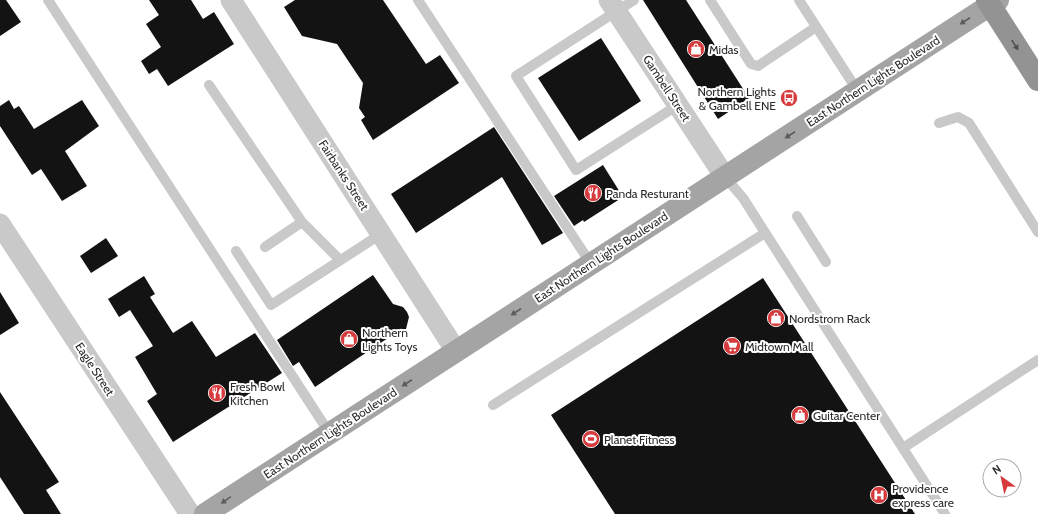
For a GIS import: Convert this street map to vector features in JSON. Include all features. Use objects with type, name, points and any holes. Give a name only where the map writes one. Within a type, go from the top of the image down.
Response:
[{"type":"highway","points":[[992,2],[1038,80]]},
{"type":"main road","name":"East Northern Lights Boulevard","points":[[205,514],[992,2]]},
{"type":"street","name":"Fairbanks Street","points":[[231,0],[456,351]]},
{"type":"street","name":"Gambell Street","points":[[620,4],[678,105],[725,176]]},
{"type":"street","name":"Eagle Street","points":[[0,224],[190,514]]},
{"type":"lane","points":[[48,0],[330,434]]},
{"type":"lane","points":[[418,0],[591,264]]},
{"type":"lane","points":[[710,0],[751,64],[755,66],[758,66],[816,27]]},
{"type":"lane","points":[[799,0],[857,90]]},
{"type":"lane","points":[[620,4],[516,76],[576,170],[678,105]]},
{"type":"lane","points":[[209,85],[302,222],[340,260]]},
{"type":"lane","points":[[939,123],[958,117],[969,123],[1038,232]]},
{"type":"lane","points":[[725,176],[743,198],[946,514]]},
{"type":"lane","points":[[797,216],[826,262]]},
{"type":"lane","points":[[265,247],[302,222]]},
{"type":"lane","points":[[493,405],[765,233]]},
{"type":"lane","points":[[236,251],[271,306],[381,234]]},
{"type":"lane","points":[[903,448],[1038,360]]},
{"type":"building","points":[[0,0],[6,0],[21,22],[0,36]]},
{"type":"building","points":[[149,0],[191,0],[203,19],[214,12],[234,44],[168,86],[157,69],[149,74],[141,61],[161,47],[146,24],[159,15]]},
{"type":"building","points":[[295,0],[383,0],[426,64],[440,55],[459,83],[373,140],[361,120],[365,117],[359,108],[363,83],[337,44],[302,36],[284,7]]},
{"type":"building","name":"Midas","points":[[643,0],[686,0],[749,98],[718,119]]},
{"type":"building","points":[[601,38],[641,101],[579,141],[538,78]]},
{"type":"building","points":[[9,100],[14,109],[19,106],[34,129],[82,100],[99,126],[65,151],[87,186],[62,201],[41,169],[32,175],[0,126],[0,106]]},
{"type":"building","points":[[494,127],[563,233],[542,245],[502,177],[416,233],[391,194]]},
{"type":"building","name":"Panda Resturant","points":[[603,165],[623,197],[584,222],[583,220],[574,226],[554,196]]},
{"type":"building","points":[[106,238],[118,256],[91,273],[80,256]]},
{"type":"building","points":[[373,275],[393,304],[403,307],[407,312],[409,317],[406,329],[396,336],[391,336],[315,387],[299,362],[293,366],[277,340]]},
{"type":"building","points":[[144,276],[155,294],[150,297],[173,333],[192,321],[216,357],[255,333],[282,373],[173,442],[147,401],[157,394],[135,357],[153,346],[130,310],[119,317],[108,299]]},
{"type":"building","name":"Midtown Mall","points":[[763,278],[915,514],[615,514],[551,415]]},
{"type":"building","points":[[0,292],[19,323],[0,335]]},
{"type":"building","points":[[0,392],[59,482],[46,490],[61,514],[24,514],[0,477]]},
{"type":"place","name":"Midas","points":[[696,49]]},
{"type":"place","name":"Northern Lights & Gambell ENE","points":[[789,98]]},
{"type":"place","name":"Panda Resturant","points":[[593,193]]},
{"type":"place","name":"Nordstrom Rack","points":[[776,318]]},
{"type":"place","name":"Northern Lights Toys","points":[[349,339]]},
{"type":"place","name":"Midtown Mall","points":[[732,346]]},
{"type":"place","name":"Fresh Bowl Kitchen","points":[[217,393]]},
{"type":"place","name":"Guitar Center","points":[[800,415]]},
{"type":"place","name":"Planet Fitness","points":[[591,439]]},
{"type":"place","name":"Providence express care","points":[[879,495]]}]
